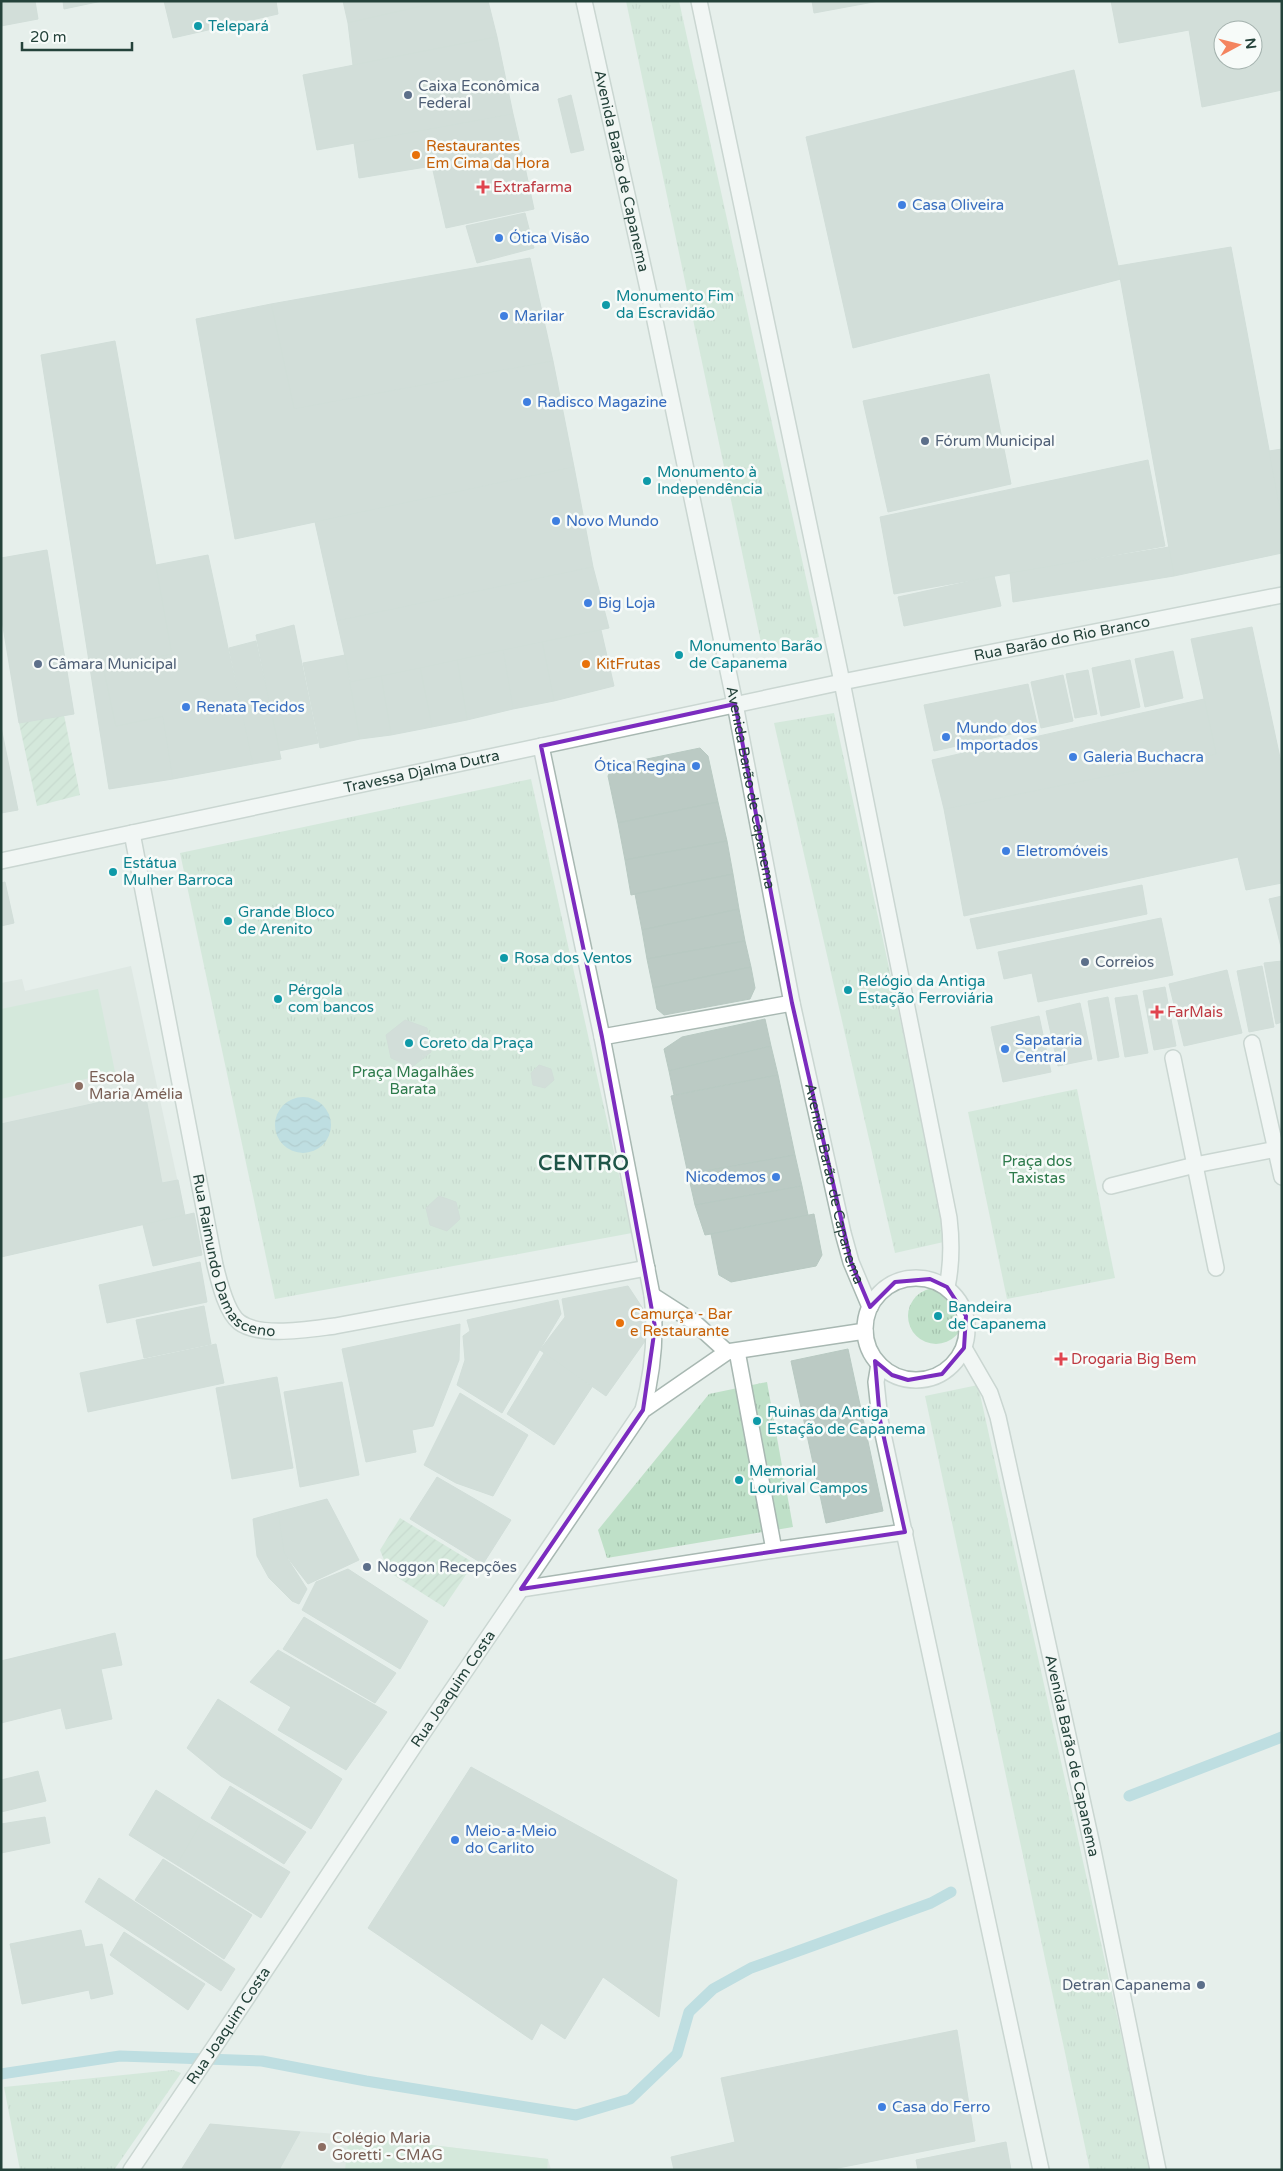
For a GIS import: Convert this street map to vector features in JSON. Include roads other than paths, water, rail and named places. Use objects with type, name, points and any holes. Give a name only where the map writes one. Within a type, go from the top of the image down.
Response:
[{"type":"street","name":"Avenida Barão de Capanema","points":[[584,1],[654,316],[735,704],[792,1004],[843,1233],[851,1262],[870,1307]]},
{"type":"street","points":[[699,1],[842,682],[949,1218],[952,1261],[947,1287]]},
{"type":"street","name":"Rua Barão do Rio Branco","points":[[842,682],[1282,595]]},
{"type":"street","name":"Travessa Djalma Dutra","points":[[1,861],[842,682]]},
{"type":"street","points":[[541,746],[602,1037],[652,1295],[655,1328],[654,1346],[650,1383],[643,1410]]},
{"type":"street","name":"Rua Raimundo Damasceno","points":[[132,833],[215,1265],[224,1298],[239,1322],[263,1330],[296,1331],[335,1326],[647,1268]]},
{"type":"street","points":[[602,1037],[792,1004]]},
{"type":"street","points":[[1252,1043],[1279,1148],[1282,1177]]},
{"type":"street","points":[[1173,1058],[1216,1268]]},
{"type":"street","points":[[1110,1186],[1195,1165],[1279,1148]]},
{"type":"street","points":[[912,1277],[930,1279],[947,1287],[959,1300],[966,1316],[968,1332],[964,1348],[955,1363],[942,1374],[926,1380],[908,1380],[892,1375],[879,1364],[869,1349],[865,1331],[870,1307],[880,1292],[895,1282],[912,1277]]},
{"type":"street","points":[[652,1295],[694,1322],[732,1351],[774,1550]]},
{"type":"street","name":"Rua Joaquim Costa","points":[[131,2170],[416,1742],[643,1410],[732,1351],[865,1331]]},
{"type":"street","name":"Avenida Barão de Capanema","points":[[964,1348],[990,1393],[998,1417],[1092,1845],[1158,2170]]},
{"type":"street","points":[[879,1364],[876,1382],[878,1406],[1042,2170]]},
{"type":"street","points":[[522,1589],[905,1532]]},
{"type":"water","points":[[298,1097],[308,1097],[323,1105],[329,1114],[331,1125],[329,1136],[323,1145],[308,1153],[298,1153],[287,1148],[280,1141],[275,1130],[275,1120],[280,1109],[287,1102]]},
{"type":"waterway","points":[[1129,1796],[1282,1737]]},
{"type":"waterway","points":[[1,2074],[120,2056],[262,2061],[366,2081],[576,2115],[630,2099],[677,2054],[689,2012],[713,1989],[751,1968],[931,1903],[951,1892]]},
{"type":"place","name":"Telepará","points":[[198,26]]},
{"type":"place","name":"Caixa Econômica Federal","points":[[408,95]]},
{"type":"place","name":"Restaurantes Em Cima da Hora","points":[[416,155]]},
{"type":"place","name":"Extrafarma","points":[[483,187]]},
{"type":"place","name":"Casa Oliveira","points":[[902,205]]},
{"type":"place","name":"Ótica Visão","points":[[499,238]]},
{"type":"place","name":"Monumento Fim da Escravidão","points":[[606,305]]},
{"type":"place","name":"Marilar","points":[[504,316]]},
{"type":"place","name":"Radisco Magazine","points":[[527,402]]},
{"type":"place","name":"Fórum Municipal","points":[[925,441]]},
{"type":"place","name":"Monumento à Independência","points":[[647,481]]},
{"type":"place","name":"Novo Mundo","points":[[556,521]]},
{"type":"place","name":"Big Loja","points":[[588,603]]},
{"type":"place","name":"Monumento Barão de Capanema","points":[[679,655]]},
{"type":"place","name":"Câmara Municipal","points":[[38,664]]},
{"type":"place","name":"KitFrutas","points":[[586,664]]},
{"type":"place","name":"Renata Tecidos","points":[[186,707]]},
{"type":"place","name":"Mundo dos Importados","points":[[946,737]]},
{"type":"place","name":"Galeria Buchacra","points":[[1073,757]]},
{"type":"place","name":"Ótica Regina","points":[[696,766]]},
{"type":"place","name":"Eletromóveis","points":[[1006,851]]},
{"type":"place","name":"Estátua Mulher Barroca","points":[[113,872]]},
{"type":"place","name":"Grande Bloco de Arenito","points":[[228,921]]},
{"type":"place","name":"Rosa dos Ventos","points":[[504,958]]},
{"type":"place","name":"Correios","points":[[1085,962]]},
{"type":"place","name":"Relógio da Antiga Estação Ferroviária","points":[[848,990]]},
{"type":"place","name":"Pérgola com bancos","points":[[278,999]]},
{"type":"place","name":"FarMais","points":[[1157,1012]]},
{"type":"place","name":"Coreto da Praça","points":[[409,1043]]},
{"type":"place","name":"Sapataria Central","points":[[1005,1049]]},
{"type":"place","name":"Escola Maria Amélia","points":[[79,1086]]},
{"type":"place","name":"Nicodemos","points":[[776,1177]]},
{"type":"place","name":"Bandeira de Capanema","points":[[938,1316]]},
{"type":"place","name":"Camurça - Bar e Restaurante","points":[[620,1323]]},
{"type":"place","name":"Drogaria Big Bem","points":[[1061,1359]]},
{"type":"place","name":"Ruinas da Antiga Estação de Capanema","points":[[757,1421]]},
{"type":"place","name":"Memorial Lourival Campos","points":[[739,1480]]},
{"type":"place","name":"Noggon Recepções","points":[[367,1567]]},
{"type":"place","name":"Meio-a-Meio do Carlito","points":[[455,1840]]},
{"type":"place","name":"Detran Capanema","points":[[1201,1985]]},
{"type":"place","name":"Casa do Ferro","points":[[882,2107]]},
{"type":"place","name":"Colégio Maria Goretti - CMAG","points":[[322,2147]]},
{"type":"district","name":"CENTRO","points":[[584,1164]]},
{"type":"park label","name":"Praça Magalhães Barata","points":[[413,1080]]},
{"type":"park label","name":"Praça dos Taxistas","points":[[1037,1170]]}]
